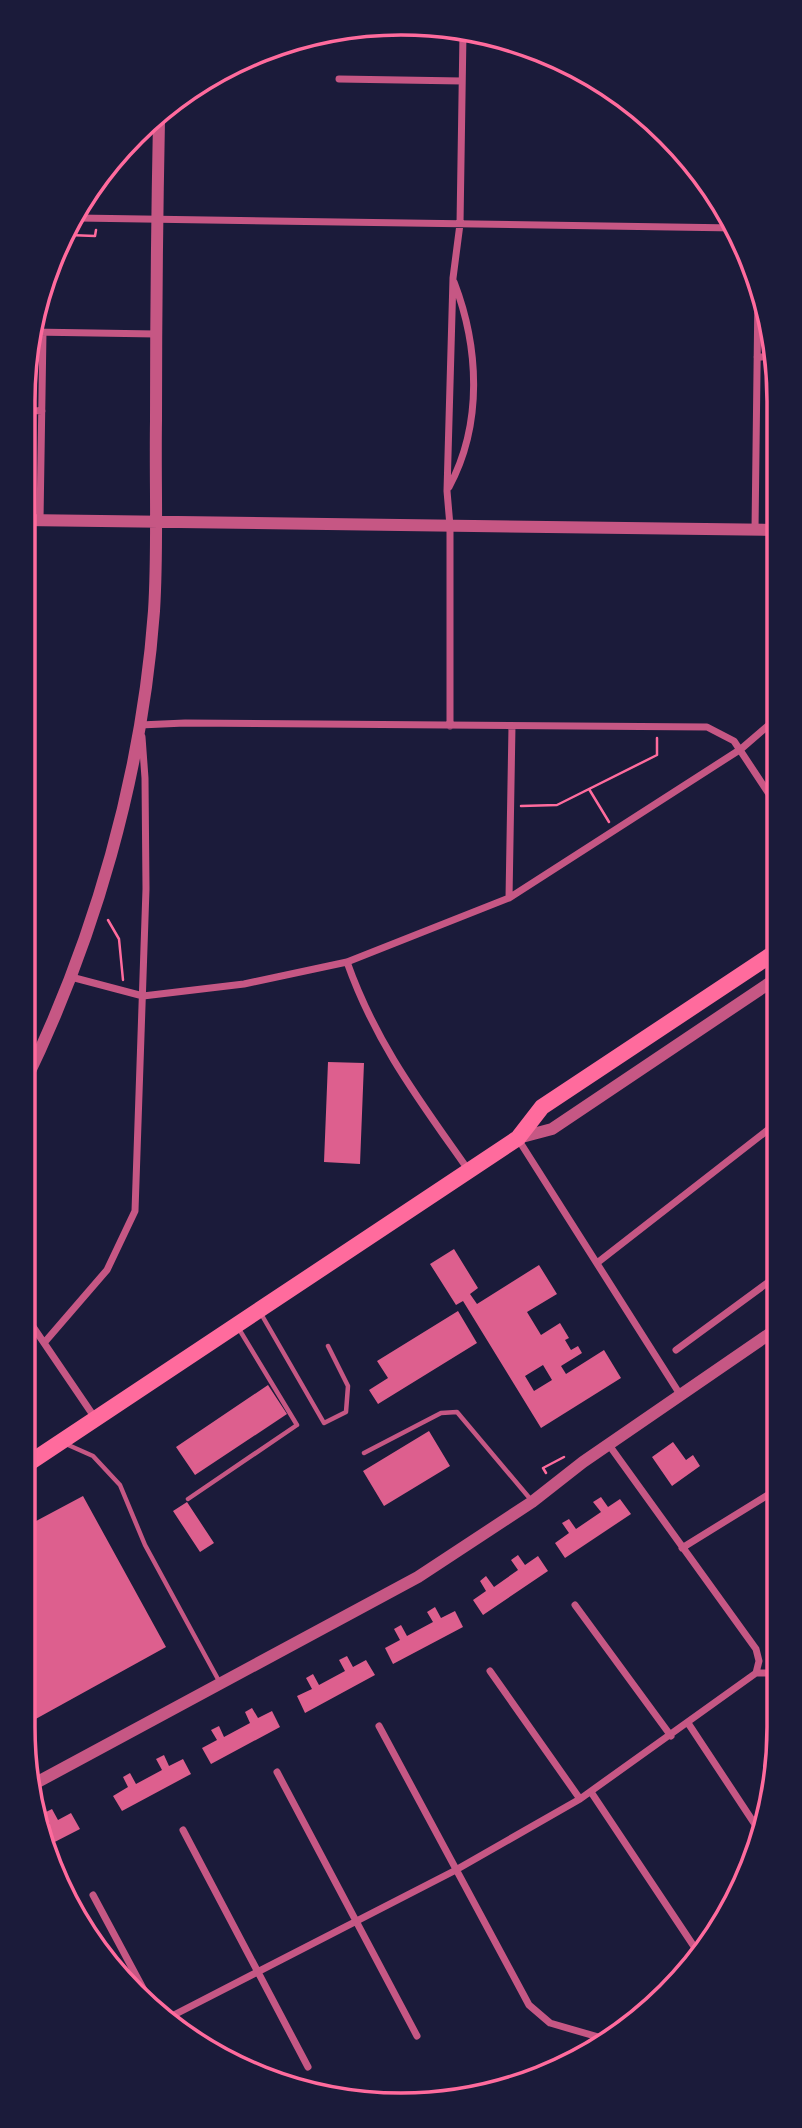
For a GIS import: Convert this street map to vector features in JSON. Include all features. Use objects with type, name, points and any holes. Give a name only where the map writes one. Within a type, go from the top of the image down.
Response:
[{"type":"main road","points":[[35,1459],[518,1138],[542,1107],[767,958]]},
{"type":"street","points":[[450,726],[450,526],[447,491],[453,278],[460,224],[463,40]]},
{"type":"street","points":[[339,79],[462,81]]},
{"type":"street","points":[[35,1059],[71,977],[95,911],[122,812],[140,723],[154,612],[159,127]]},
{"type":"street","points":[[84,218],[723,228]]},
{"type":"street","points":[[447,491],[467,442],[473,392],[469,335],[453,278]]},
{"type":"street","points":[[755,530],[758,318]]},
{"type":"street","points":[[40,520],[43,332],[156,334]]},
{"type":"street","points":[[757,357],[764,357]]},
{"type":"street","points":[[35,411],[42,411]]},
{"type":"street","points":[[35,520],[767,530]]},
{"type":"street","points":[[140,723],[657,726],[717,730],[741,749],[767,790]]},
{"type":"street","points":[[44,1343],[107,1270],[135,1211],[143,996],[145,778],[140,723]]},
{"type":"street","points":[[509,898],[512,726]]},
{"type":"street","points":[[71,977],[143,996],[244,984],[347,962],[509,898],[741,749],[767,727]]},
{"type":"street","points":[[347,962],[363,1008],[391,1057],[469,1171]]},
{"type":"street","points":[[681,1396],[518,1138],[552,1129],[767,985]]},
{"type":"street","points":[[597,1263],[767,1131]]},
{"type":"street","points":[[676,1350],[767,1283]]},
{"type":"street","points":[[35,1330],[95,1419]]},
{"type":"street","points":[[39,1781],[418,1577],[532,1502],[767,1336]]},
{"type":"street","points":[[609,1445],[756,1649],[759,1661],[756,1673]]},
{"type":"street","points":[[682,1548],[767,1495]]},
{"type":"street","points":[[575,1605],[671,1736]]},
{"type":"street","points":[[490,1671],[580,1799]]},
{"type":"street","points":[[175,2014],[454,1871],[580,1799],[756,1673],[767,1673]]},
{"type":"street","points":[[688,1723],[754,1824]]},
{"type":"street","points":[[379,1726],[454,1871],[535,2013],[558,2026],[596,2036]]},
{"type":"street","points":[[277,1772],[417,2036]]},
{"type":"street","points":[[591,1792],[694,1946]]},
{"type":"street","points":[[183,1830],[308,2067]]},
{"type":"street","points":[[93,1895],[141,1985]]},
{"type":"lane","points":[[259,1309],[324,1423],[346,1412],[348,1387],[328,1346]]},
{"type":"lane","points":[[188,1499],[297,1425],[237,1324]]},
{"type":"lane","points":[[364,1453],[441,1413],[457,1412],[532,1502]]},
{"type":"lane","points":[[59,1442],[93,1456],[120,1485],[145,1545],[221,1685]]},
{"type":"path","points":[[75,236],[95,236],[97,218]]},
{"type":"path","points":[[511,807],[557,805],[657,755],[657,726]]},
{"type":"path","points":[[589,789],[615,831]]},
{"type":"path","points":[[95,911],[104,914],[119,939],[124,992]]},
{"type":"building","points":[[328,1062],[364,1063],[360,1164],[324,1162]]},
{"type":"building","points":[[454,1249],[478,1288],[470,1294],[477,1304],[539,1265],[557,1294],[527,1312],[541,1335],[560,1323],[569,1338],[565,1340],[571,1350],[578,1346],[582,1353],[561,1366],[566,1374],[604,1350],[621,1378],[541,1428],[463,1301],[456,1305],[430,1264]],"holes":[[[543,1365],[552,1380],[534,1391],[525,1376]]]},
{"type":"building","points":[[458,1311],[477,1343],[378,1404],[369,1390],[388,1378],[377,1361]]},
{"type":"building","points":[[268,1385],[287,1414],[195,1475],[176,1447]]},
{"type":"building","points":[[429,1431],[450,1466],[384,1506],[363,1471]]},
{"type":"building","points":[[673,1442],[686,1460],[693,1455],[700,1466],[672,1486],[652,1457]]},
{"type":"building","points":[[83,1496],[166,1647],[35,1719],[35,1522]]},
{"type":"building","points":[[601,1497],[608,1507],[620,1499],[631,1514],[565,1558],[555,1543],[569,1533],[562,1523],[569,1519],[576,1529],[601,1512],[593,1502]]},
{"type":"building","points":[[187,1502],[214,1543],[200,1552],[173,1511]]},
{"type":"building","points":[[518,1555],[525,1565],[538,1556],[548,1571],[483,1615],[473,1600],[486,1591],[480,1581],[486,1576],[494,1587],[518,1570],[511,1560]]},
{"type":"building","points":[[435,1607],[441,1618],[455,1611],[463,1627],[393,1664],[385,1648],[400,1640],[394,1629],[401,1625],[407,1636],[433,1622],[427,1612]]},
{"type":"building","points":[[347,1656],[353,1667],[366,1660],[375,1675],[305,1713],[297,1696],[312,1689],[306,1678],[313,1674],[319,1685],[345,1671],[339,1660]]},
{"type":"building","points":[[252,1708],[258,1718],[272,1711],[280,1727],[211,1764],[202,1748],[217,1740],[211,1730],[219,1726],[224,1737],[250,1723],[245,1712]]},
{"type":"building","points":[[164,1755],[169,1766],[183,1759],[191,1774],[122,1811],[113,1796],[128,1787],[123,1777],[130,1773],[136,1784],[162,1770],[156,1759]]},
{"type":"building","points":[[52,1809],[58,1820],[71,1813],[80,1829],[53,1843],[45,1812]]}]
